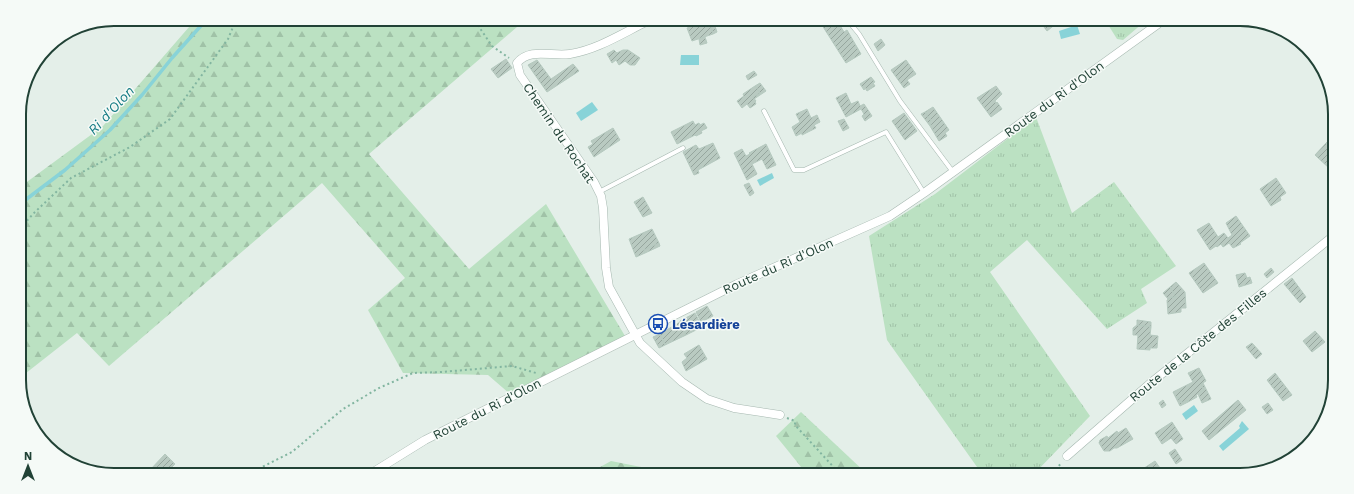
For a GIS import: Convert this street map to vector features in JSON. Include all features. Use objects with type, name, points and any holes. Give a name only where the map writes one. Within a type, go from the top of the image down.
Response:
[{"type":"street","points":[[517,63],[522,57],[534,54],[570,54],[593,47],[637,26]]},
{"type":"street","name":"Route du Ri d'Olon","points":[[380,468],[425,440],[737,284],[890,216],[1155,26]]},
{"type":"street","name":"Chemin du Rochat","points":[[517,63],[520,75],[594,182],[601,196],[606,268],[609,288],[640,343],[682,382],[707,399],[734,408],[780,415]]},
{"type":"street","name":"Route de la Côte des Filles","points":[[1067,456],[1153,380],[1328,240]]},
{"type":"lane","points":[[852,26],[859,34],[900,101],[952,172]]},
{"type":"lane","points":[[764,111],[794,170],[804,170],[886,132],[924,193]]},
{"type":"lane","points":[[599,192],[683,148]]},
{"type":"path","points":[[26,222],[71,178],[130,147],[170,119],[228,39],[233,26]]},
{"type":"path","points":[[479,26],[492,46],[517,63]]},
{"type":"path","points":[[260,468],[292,452],[343,409],[379,388],[413,373],[512,366],[549,377]]},
{"type":"path","points":[[780,415],[795,421],[795,424],[835,468]]},
{"type":"path","points":[[1058,468],[1067,456]]},
{"type":"green space","points":[[190,26],[518,26],[369,154],[469,269],[546,204],[625,336],[510,394],[488,375],[403,373],[368,310],[405,278],[322,183],[109,366],[77,333],[26,373],[26,183],[103,126]]},
{"type":"green space","points":[[1109,26],[1139,26],[1123,40],[1117,39]]},
{"type":"green space","points":[[1036,117],[1072,213],[1114,182],[1176,266],[1141,289],[1147,303],[1107,329],[1027,240],[990,272],[1090,416],[1040,468],[978,468],[887,340],[869,236],[935,194]]},
{"type":"green space","points":[[801,412],[861,468],[802,468],[776,436]]},
{"type":"green space","points":[[611,461],[646,468],[598,468]]},
{"type":"water","points":[[1077,26],[1080,34],[1061,39],[1059,31]]},
{"type":"water","points":[[681,55],[699,55],[699,65],[680,65]]},
{"type":"water","points":[[592,102],[598,110],[581,121],[576,113]]},
{"type":"water","points":[[772,173],[774,178],[760,186],[757,180]]},
{"type":"water","points":[[1194,405],[1198,411],[1186,420],[1182,414]]},
{"type":"water","points":[[1242,421],[1249,429],[1223,451],[1219,446],[1240,428],[1239,426]]},
{"type":"building","points":[[692,26],[715,26],[711,27],[713,34],[692,41],[687,28]]},
{"type":"building","points":[[715,26],[717,32],[713,34],[711,27]]},
{"type":"building","points":[[823,26],[840,26],[844,32],[847,30],[861,54],[846,63]]},
{"type":"building","points":[[1043,26],[1053,26],[1047,31]]},
{"type":"building","points":[[705,37],[707,43],[700,45],[699,39]]},
{"type":"building","points":[[881,39],[885,45],[878,51],[874,44]]},
{"type":"building","points":[[614,50],[617,53],[623,50],[628,50],[640,58],[635,65],[630,65],[625,61],[619,65],[616,60],[612,63],[607,54]]},
{"type":"building","points":[[506,59],[512,68],[498,78],[491,69]]},
{"type":"building","points":[[537,60],[551,79],[573,64],[579,71],[547,92],[528,65]]},
{"type":"building","points":[[906,60],[916,74],[907,80],[910,84],[904,88],[891,70]]},
{"type":"building","points":[[754,71],[757,75],[748,80],[746,76]]},
{"type":"building","points":[[871,77],[875,82],[873,83],[875,86],[867,91],[865,88],[864,90],[860,84]]},
{"type":"building","points":[[760,83],[766,91],[754,99],[753,97],[760,93],[755,86]]},
{"type":"building","points":[[755,86],[760,93],[753,97],[756,104],[750,108],[747,104],[742,108],[737,101],[744,96],[743,94]]},
{"type":"building","points":[[996,86],[1002,94],[995,101],[1002,109],[991,117],[977,98]]},
{"type":"building","points":[[846,93],[851,104],[858,101],[860,106],[864,104],[872,116],[865,121],[862,116],[864,114],[861,109],[846,117],[836,98]]},
{"type":"building","points":[[933,107],[949,130],[945,133],[947,136],[939,141],[930,126],[931,125],[929,122],[931,121],[925,112]]},
{"type":"building","points":[[807,109],[811,118],[817,115],[820,122],[814,125],[816,128],[802,135],[802,133],[796,136],[792,127],[800,122],[796,114]]},
{"type":"building","points":[[925,112],[931,121],[929,122],[931,125],[930,126],[921,114]]},
{"type":"building","points":[[904,113],[917,131],[905,140],[892,121]]},
{"type":"building","points":[[844,119],[849,128],[843,131],[838,121]]},
{"type":"building","points":[[693,121],[695,125],[704,123],[707,128],[701,131],[702,133],[677,144],[671,132]]},
{"type":"building","points":[[613,128],[620,140],[594,157],[588,147],[593,144],[591,141]]},
{"type":"building","points":[[713,143],[720,158],[698,170],[699,173],[694,175],[683,152],[696,145],[699,149]]},
{"type":"building","points":[[1326,143],[1328,145],[1328,167],[1315,155]]},
{"type":"building","points":[[766,144],[776,165],[767,169],[762,159],[752,164],[757,174],[747,180],[734,153],[742,149],[746,156]]},
{"type":"building","points":[[1276,178],[1286,193],[1280,197],[1281,200],[1271,206],[1260,189]]},
{"type":"building","points":[[749,183],[754,193],[750,196],[744,185]]},
{"type":"building","points":[[643,197],[652,213],[643,217],[634,202]]},
{"type":"building","points":[[1236,216],[1250,236],[1240,243],[1241,244],[1233,248],[1229,243],[1223,247],[1221,244],[1210,250],[1197,230],[1209,223],[1218,237],[1224,233],[1228,238],[1232,235],[1226,223]]},
{"type":"building","points":[[652,229],[659,243],[644,250],[645,253],[636,257],[629,239]]},
{"type":"building","points":[[659,243],[660,246],[645,253],[644,250]]},
{"type":"building","points":[[1204,263],[1218,283],[1203,293],[1189,273]]},
{"type":"building","points":[[1271,268],[1274,272],[1267,278],[1264,274]]},
{"type":"building","points":[[1245,273],[1247,278],[1250,277],[1252,283],[1239,287],[1236,275]]},
{"type":"building","points":[[1292,278],[1306,297],[1300,303],[1284,284]]},
{"type":"building","points":[[1176,282],[1185,292],[1186,308],[1181,308],[1181,312],[1168,314],[1167,300],[1171,297],[1176,297],[1170,287]]},
{"type":"building","points":[[1170,287],[1176,297],[1171,297],[1168,299],[1163,293]]},
{"type":"building","points":[[707,306],[713,316],[701,322],[696,312]]},
{"type":"building","points":[[695,313],[702,327],[686,335],[680,321]]},
{"type":"building","points":[[1137,320],[1151,322],[1151,327],[1137,325]]},
{"type":"building","points":[[680,322],[686,335],[665,345],[660,334]]},
{"type":"building","points":[[1137,325],[1151,327],[1150,335],[1158,336],[1157,348],[1150,348],[1150,350],[1137,349],[1138,335],[1133,335],[1133,328]]},
{"type":"building","points":[[1315,331],[1325,342],[1312,352],[1303,341]]},
{"type":"building","points":[[660,334],[665,345],[659,348],[653,337]]},
{"type":"building","points":[[1252,343],[1262,354],[1256,359],[1246,347]]},
{"type":"building","points":[[699,345],[707,359],[686,371],[682,362],[687,358],[684,354]]},
{"type":"building","points":[[1199,368],[1206,381],[1201,384],[1204,390],[1196,395],[1197,397],[1188,402],[1187,400],[1181,403],[1173,392],[1193,382],[1188,373]]},
{"type":"building","points":[[1275,373],[1292,395],[1283,401],[1267,380]]},
{"type":"building","points":[[1203,383],[1211,399],[1202,403],[1198,394],[1204,390],[1201,384]]},
{"type":"building","points":[[1178,397],[1181,403],[1187,400],[1188,402],[1180,406],[1176,398]]},
{"type":"building","points":[[1163,400],[1166,405],[1162,408],[1159,403]]},
{"type":"building","points":[[1238,400],[1246,410],[1209,440],[1202,431]]},
{"type":"building","points":[[1268,403],[1273,410],[1267,414],[1262,407]]},
{"type":"building","points":[[1172,422],[1183,439],[1176,444],[1171,438],[1162,444],[1155,433]]},
{"type":"building","points":[[1126,428],[1133,439],[1110,451],[1104,451],[1099,443],[1100,440],[1107,436],[1108,438],[1117,431],[1118,433]]},
{"type":"building","points":[[1175,449],[1182,460],[1176,464],[1169,453]]},
{"type":"building","points":[[165,454],[175,464],[171,468],[152,468]]},
{"type":"building","points":[[1155,461],[1160,468],[1144,468]]},
{"type":"waterway","name":"Ri d'Olon","points":[[26,199],[65,170],[110,130],[201,26]]},
{"type":"place","name":"Lésardière","points":[[658,324]]}]
